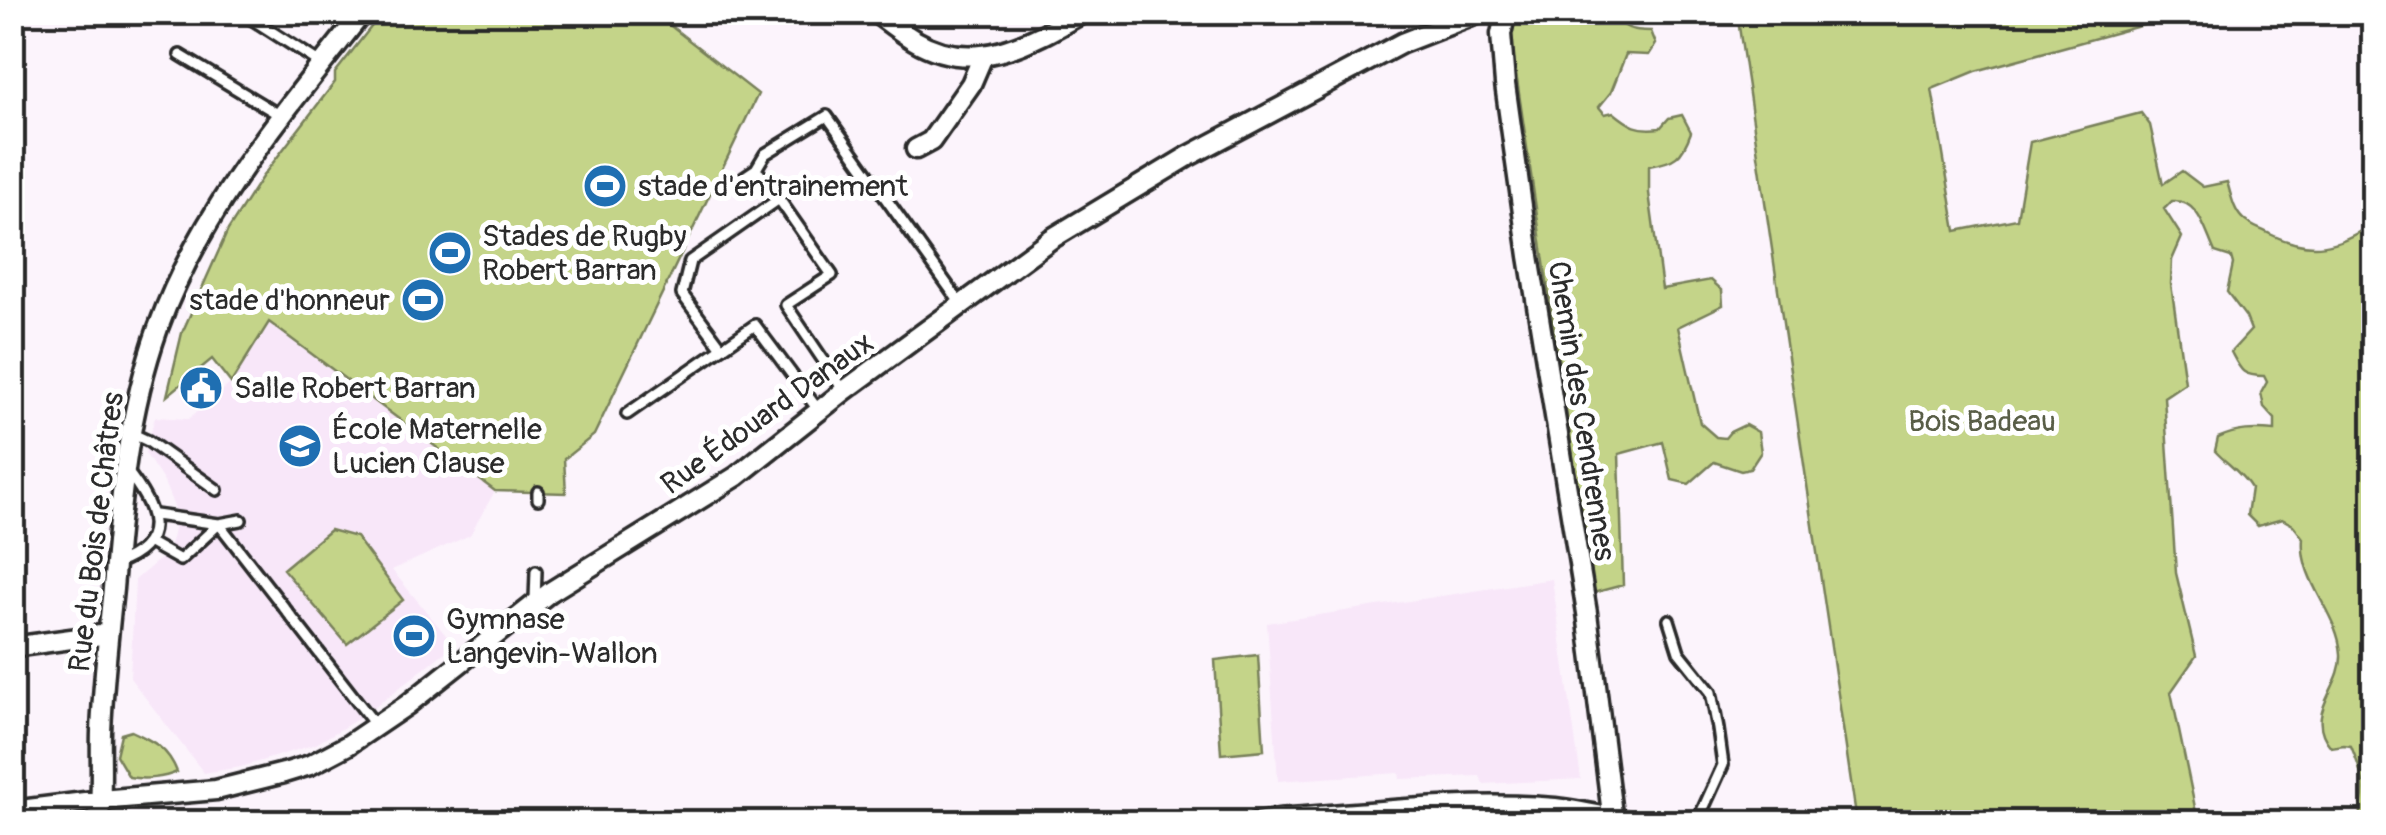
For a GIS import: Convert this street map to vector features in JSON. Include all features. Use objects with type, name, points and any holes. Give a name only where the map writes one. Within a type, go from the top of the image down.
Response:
[{"type":"street","name":"Rue du Bois de Châtres","points":[[98,822],[108,634],[125,468],[146,366],[171,295],[214,212],[280,116],[362,12]]},
{"type":"street","points":[[875,12],[916,42],[961,57],[983,56],[1019,46],[1084,12]]},
{"type":"street","name":"Rue Édouard Danaux","points":[[12,812],[216,790],[310,764],[348,745],[407,705],[535,603],[737,476],[1051,239],[1187,157],[1402,43],[1482,12]]},
{"type":"street","name":"Chemin des Cendrennes","points":[[1506,12],[1501,34],[1529,256],[1619,821]]},
{"type":"street","points":[[916,149],[931,141],[971,84],[983,56]]},
{"type":"street","points":[[12,647],[108,634]]},
{"type":"street","points":[[1257,822],[1507,806],[1556,808],[1619,821]]},
{"type":"lane","points":[[244,14],[322,64]]},
{"type":"lane","points":[[180,54],[280,116]]},
{"type":"lane","points":[[744,177],[756,169],[765,154],[826,116],[961,304]]},
{"type":"lane","points":[[756,169],[832,275],[786,305],[844,392]]},
{"type":"lane","points":[[722,348],[682,294],[690,261],[778,199]]},
{"type":"lane","points":[[628,414],[755,325],[819,411]]},
{"type":"lane","points":[[132,433],[217,490]]},
{"type":"lane","points":[[115,564],[130,559],[148,542],[155,516],[125,468]]},
{"type":"lane","points":[[155,516],[219,524],[242,520]]},
{"type":"lane","points":[[148,542],[176,563],[219,524]]},
{"type":"lane","points":[[219,524],[377,727]]},
{"type":"lane","points":[[535,603],[536,570]]},
{"type":"lane","points":[[1668,620],[1679,652],[1710,692],[1718,729],[1723,765],[1697,822]]},
{"type":"shaded area","points":[[269,321],[495,491],[470,535],[392,570],[454,645],[366,714],[316,744],[241,767],[204,773],[130,678],[135,580],[167,553],[176,512],[164,482],[145,453],[155,417],[188,419],[231,383]]},
{"type":"shaded area","points":[[1552,579],[1581,779],[1483,784],[1480,776],[1400,779],[1399,773],[1278,781],[1267,623]]},
{"type":"green space","points":[[1613,12],[1628,28],[1651,31],[1656,44],[1649,55],[1626,54],[1611,92],[1599,107],[1605,114],[1613,112],[1646,129],[1660,128],[1669,118],[1682,115],[1691,132],[1676,157],[1649,166],[1649,193],[1662,289],[1711,280],[1722,290],[1723,305],[1678,327],[1700,423],[1716,437],[1725,438],[1745,425],[1758,432],[1761,452],[1750,469],[1741,471],[1714,462],[1689,484],[1672,480],[1663,442],[1619,454],[1623,585],[1593,593],[1509,26],[1516,17],[1532,13]]},
{"type":"green space","name":"Stades de Rugby Robert Barran","points":[[382,13],[654,13],[758,94],[594,435],[564,459],[566,493],[495,491],[269,322],[231,383],[212,359],[167,396],[182,333],[228,230],[262,177],[335,82],[335,73]]},
{"type":"green space","name":"Bois Badeau","points":[[1737,13],[2167,13],[2162,20],[1976,71],[1932,89],[1956,231],[2017,219],[2030,142],[2141,113],[2150,125],[2163,184],[2182,171],[2203,187],[2227,182],[2234,206],[2245,221],[2298,244],[2335,243],[2373,223],[2373,822],[2362,822],[2363,783],[2351,746],[2331,747],[2323,735],[2322,712],[2341,654],[2333,624],[2307,569],[2303,538],[2282,519],[2258,526],[2247,515],[2251,488],[2215,451],[2218,438],[2225,435],[2246,430],[2275,431],[2275,419],[2264,407],[2261,393],[2267,382],[2264,376],[2243,371],[2231,352],[2251,330],[2227,292],[2231,257],[2215,252],[2189,205],[2172,201],[2164,209],[2182,237],[2172,260],[2171,284],[2185,383],[2164,397],[2176,573],[2196,656],[2171,692],[2198,822],[1857,822]]},
{"type":"green space","points":[[330,530],[356,537],[403,600],[347,644],[283,569]]},
{"type":"green space","points":[[1258,655],[1264,750],[1221,754],[1215,660]]},
{"type":"green space","points":[[131,731],[159,746],[177,772],[154,778],[129,777],[116,755],[121,734]]},
{"type":"place","name":"stade d'entrainement","points":[[605,186]]},
{"type":"place","name":"Stades de Rugby Robert Barran","points":[[450,253]]},
{"type":"place","name":"stade d'honneur","points":[[423,300]]},
{"type":"place","name":"Salle Robert Barran","points":[[201,388]]},
{"type":"place","name":"École Maternelle Lucien Clause","points":[[300,446]]},
{"type":"place","name":"Gymnase Langevin-Wallon","points":[[414,636]]}]
